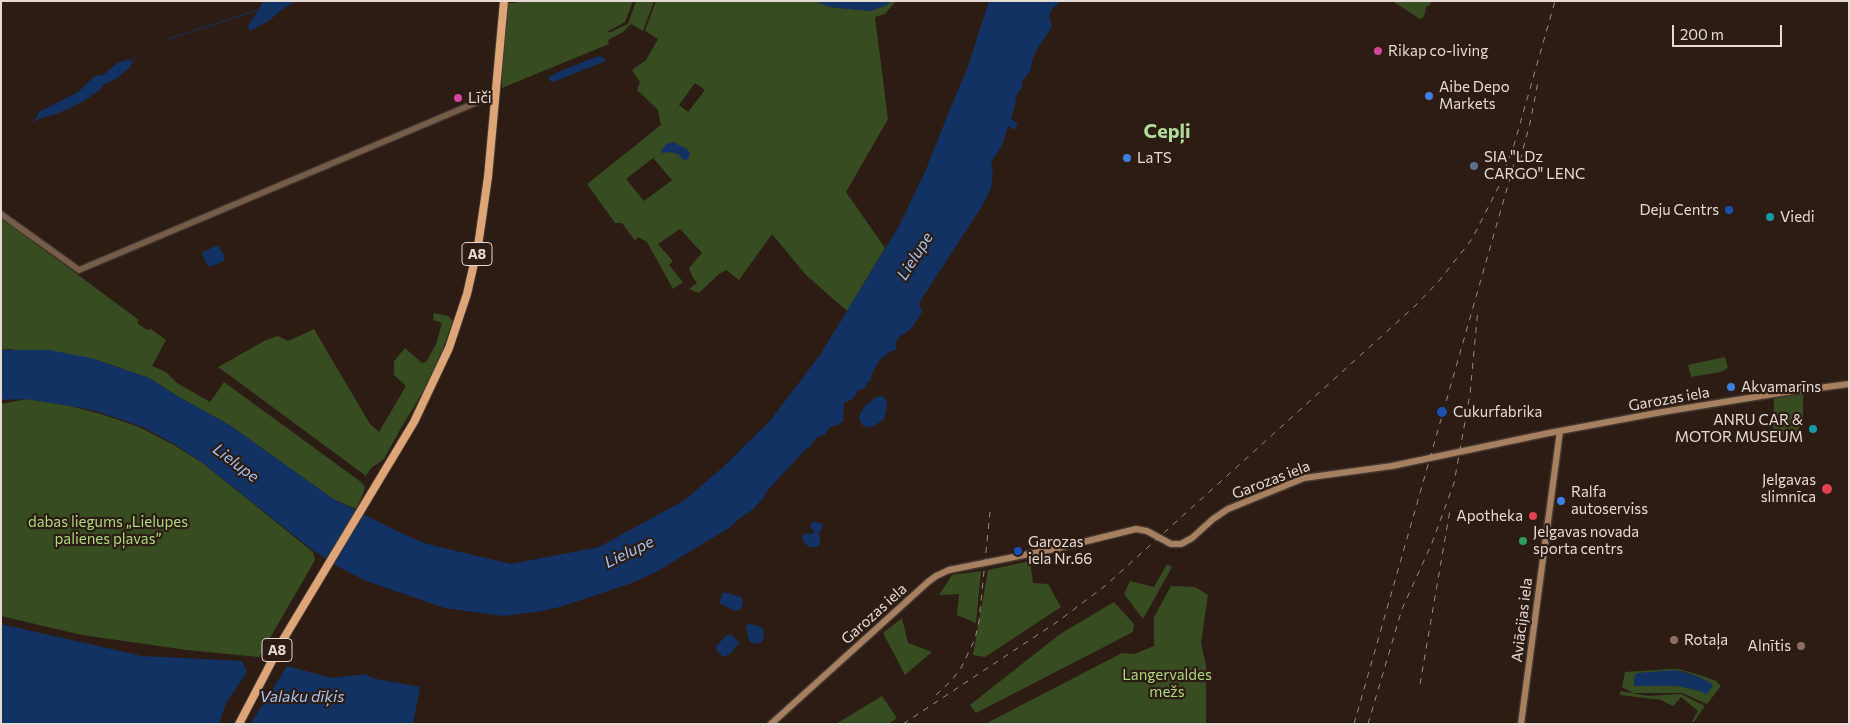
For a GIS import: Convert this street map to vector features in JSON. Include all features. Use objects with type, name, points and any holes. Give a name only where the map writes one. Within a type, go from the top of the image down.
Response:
[{"type":"highway","name":"A8","points":[[239,724],[268,666],[376,486],[428,393],[449,348],[465,302],[484,212],[504,1]]},
{"type":"main road","name":"Garozas iela","points":[[772,724],[928,582],[949,570],[1059,548],[1136,529],[1148,531],[1170,544],[1181,544],[1192,538],[1228,509],[1304,478],[1392,466],[1560,431],[1739,399],[1849,384]]},
{"type":"main road","name":"Aviācijas iela","points":[[1521,724],[1560,431]]},
{"type":"street","points":[[1,214],[79,270],[480,101],[496,98]]},
{"type":"green space","points":[[515,1],[633,1],[625,22],[607,32],[611,32],[628,24],[636,1],[654,1],[643,31],[631,24],[623,32],[608,40],[609,44],[502,88],[508,3],[515,3]]},
{"type":"green space","points":[[656,1],[815,1],[830,7],[870,11],[887,5],[891,1],[896,1],[885,14],[875,17],[888,119],[846,192],[885,248],[847,311],[806,275],[772,234],[739,280],[726,270],[699,293],[689,289],[697,283],[689,268],[702,253],[680,229],[658,244],[673,261],[669,265],[683,282],[673,289],[647,242],[638,237],[635,241],[622,223],[615,223],[587,184],[661,125],[658,110],[637,90],[640,82],[632,70],[646,60],[658,39],[645,31]],"holes":[[[695,83],[705,90],[688,112],[679,105]],[[653,158],[672,180],[644,201],[626,179]]]},
{"type":"green space","points":[[1392,1],[1431,2],[1425,9],[1423,18],[1420,19]]},
{"type":"green space","points":[[1,218],[139,320],[137,323],[147,330],[151,329],[166,340],[152,366],[166,372],[177,383],[210,402],[224,382],[361,482],[365,487],[356,509],[333,499],[231,426],[149,378],[97,360],[9,349],[1,350]]},
{"type":"green space","points":[[434,313],[448,316],[453,321],[442,351],[424,390],[384,459],[371,468],[366,476],[218,367],[266,340],[278,336],[288,341],[314,329],[370,424],[379,432],[406,386],[394,375],[394,361],[405,348],[422,363],[426,362],[436,344],[442,323],[433,320]]},
{"type":"green space","points":[[1725,357],[1728,368],[1721,372],[1691,377],[1688,365]]},
{"type":"green space","points":[[1803,394],[1803,417],[1795,440],[1792,443],[1781,434],[1773,445],[1774,398]]},
{"type":"green space","name":"dabas liegums „Lielupes palienes pļavas”","points":[[27,399],[70,406],[101,414],[139,427],[174,445],[204,464],[313,552],[315,560],[259,657],[187,650],[82,635],[1,616],[1,404]]},
{"type":"green space","points":[[1030,561],[1033,583],[1048,584],[1061,607],[985,657],[973,655],[988,570]]},
{"type":"green space","points":[[1167,564],[1172,567],[1143,619],[1124,594],[1130,581],[1154,587]]},
{"type":"green space","points":[[981,571],[976,623],[957,615],[959,594],[939,595],[952,575]]},
{"type":"green space","name":"Langervaldes mežs","points":[[1171,586],[1195,587],[1208,595],[1201,643],[1206,666],[1206,724],[985,724],[1122,653],[1134,654],[1154,646],[1154,617]]},
{"type":"green space","points":[[1114,602],[1134,624],[1133,632],[976,713],[970,705],[1060,634]]},
{"type":"green space","points":[[902,618],[908,643],[932,652],[905,675],[883,633]]},
{"type":"green space","points":[[1679,669],[1716,681],[1721,686],[1707,704],[1682,693],[1633,693],[1622,687],[1625,672]],"holes":[[[1682,671],[1699,677],[1701,691],[1673,685],[1634,686],[1634,676],[1639,673]]]},
{"type":"green space","points":[[1620,691],[1648,696],[1681,694],[1705,706],[1694,722],[1692,721],[1698,711],[1681,697],[1673,706],[1661,700],[1620,695]]},
{"type":"green space","points":[[882,696],[897,718],[889,724],[836,724]]},
{"type":"water","points":[[264,1],[296,1],[281,10],[270,20],[250,31],[248,26]]},
{"type":"water","points":[[815,1],[891,1],[887,5],[870,11],[830,7]]},
{"type":"water","name":"Lielupe","points":[[989,1],[1060,2],[1052,9],[1049,16],[1052,27],[1037,49],[1030,72],[1022,82],[1022,87],[1016,96],[1011,119],[1018,124],[1014,130],[1008,126],[1002,146],[991,162],[993,174],[991,188],[984,203],[919,303],[922,312],[911,329],[899,337],[895,344],[896,350],[889,352],[878,362],[871,380],[865,388],[857,391],[851,400],[844,403],[843,421],[838,425],[830,427],[825,434],[816,438],[810,447],[765,493],[765,496],[752,510],[729,528],[656,572],[632,583],[560,607],[536,612],[502,616],[445,608],[366,581],[337,566],[310,548],[204,464],[176,445],[143,427],[96,411],[70,406],[27,399],[1,400],[1,350],[49,350],[91,358],[149,378],[231,426],[333,499],[427,544],[511,564],[599,547],[685,500],[723,467],[769,422],[820,355],[899,226],[925,172],[967,69]]},
{"type":"water","points":[[601,56],[606,61],[553,82],[549,80],[549,77],[556,73]]},
{"type":"water","points":[[133,61],[127,70],[105,84],[84,101],[57,114],[35,120],[39,112],[78,92],[95,76],[103,75],[119,62]]},
{"type":"water","points":[[673,142],[687,149],[690,153],[689,158],[685,161],[678,154],[671,152],[662,153],[661,151],[666,144]]},
{"type":"water","points":[[218,245],[225,257],[224,261],[210,267],[202,255],[203,252]]},
{"type":"water","points":[[882,396],[886,399],[887,407],[884,419],[874,426],[866,427],[862,425],[859,416],[865,406],[876,397]]},
{"type":"water","points":[[813,521],[823,524],[822,529],[818,533],[820,544],[817,547],[809,547],[803,541],[802,536],[807,533],[813,534],[814,530],[810,528]]},
{"type":"water","points":[[723,592],[741,597],[743,601],[742,607],[735,611],[719,603]]},
{"type":"water","points":[[1,624],[142,656],[242,661],[247,672],[226,703],[219,724],[1,724]]},
{"type":"water","points":[[749,624],[763,629],[764,639],[761,642],[757,644],[750,642],[746,626]]},
{"type":"water","points":[[731,634],[739,643],[732,652],[722,656],[717,651],[716,646],[726,636]]},
{"type":"water","name":"Valaku dīķis","points":[[287,666],[332,678],[367,674],[371,678],[420,687],[413,724],[252,724]]},
{"type":"water","points":[[1675,670],[1699,677],[1713,686],[1706,695],[1701,691],[1679,686],[1634,686],[1634,676],[1639,673]]},
{"type":"waterway","points":[[168,39],[258,10]]},
{"type":"waterway","points":[[130,61],[138,55]]},
{"type":"waterway","points":[[31,123],[35,120]]},
{"type":"railway","points":[[903,724],[1057,622],[1105,586],[1415,306],[1439,281],[1472,239],[1499,186],[1514,145],[1555,1]]},
{"type":"railway","points":[[1517,172],[1530,123],[1538,82]]},
{"type":"railway","points":[[1354,724],[1514,164]]},
{"type":"railway","points":[[1368,724],[1402,609],[1432,543],[1454,483],[1470,394],[1478,309]]},
{"type":"railway","points":[[1420,684],[1450,510]]},
{"type":"railway","points":[[936,695],[961,668],[975,639],[979,621],[990,512]]},
{"type":"place","name":"Rikap co-living","points":[[1378,51]]},
{"type":"place","name":"Aibe Depo Markets","points":[[1429,96]]},
{"type":"place","name":"Līči","points":[[458,98]]},
{"type":"place","name":"LaTS","points":[[1127,158]]},
{"type":"place","name":"SIA \"LDz CARGO\" LENC","points":[[1474,166]]},
{"type":"place","name":"Deju Centrs","points":[[1729,210]]},
{"type":"place","name":"Viedi","points":[[1770,217]]},
{"type":"place","name":"Akvamarīns","points":[[1731,387]]},
{"type":"place","name":"Cukurfabrika","points":[[1442,412]]},
{"type":"place","name":"ANRU CAR & MOTOR MUSEUM","points":[[1813,429]]},
{"type":"place","name":"Jelgavas slimnīca","points":[[1827,489]]},
{"type":"place","name":"Ralfa autoserviss","points":[[1561,501]]},
{"type":"place","name":"Apotheka","points":[[1533,516]]},
{"type":"place","name":"Jelgavas novada sporta centrs","points":[[1523,541]]},
{"type":"place","name":"Garozas iela Nr.66","points":[[1018,551]]},
{"type":"place","name":"Rotaļa","points":[[1674,640]]},
{"type":"place","name":"Alnītis","points":[[1801,646]]},
{"type":"district","name":"Cepļi","points":[[1167,131]]}]
